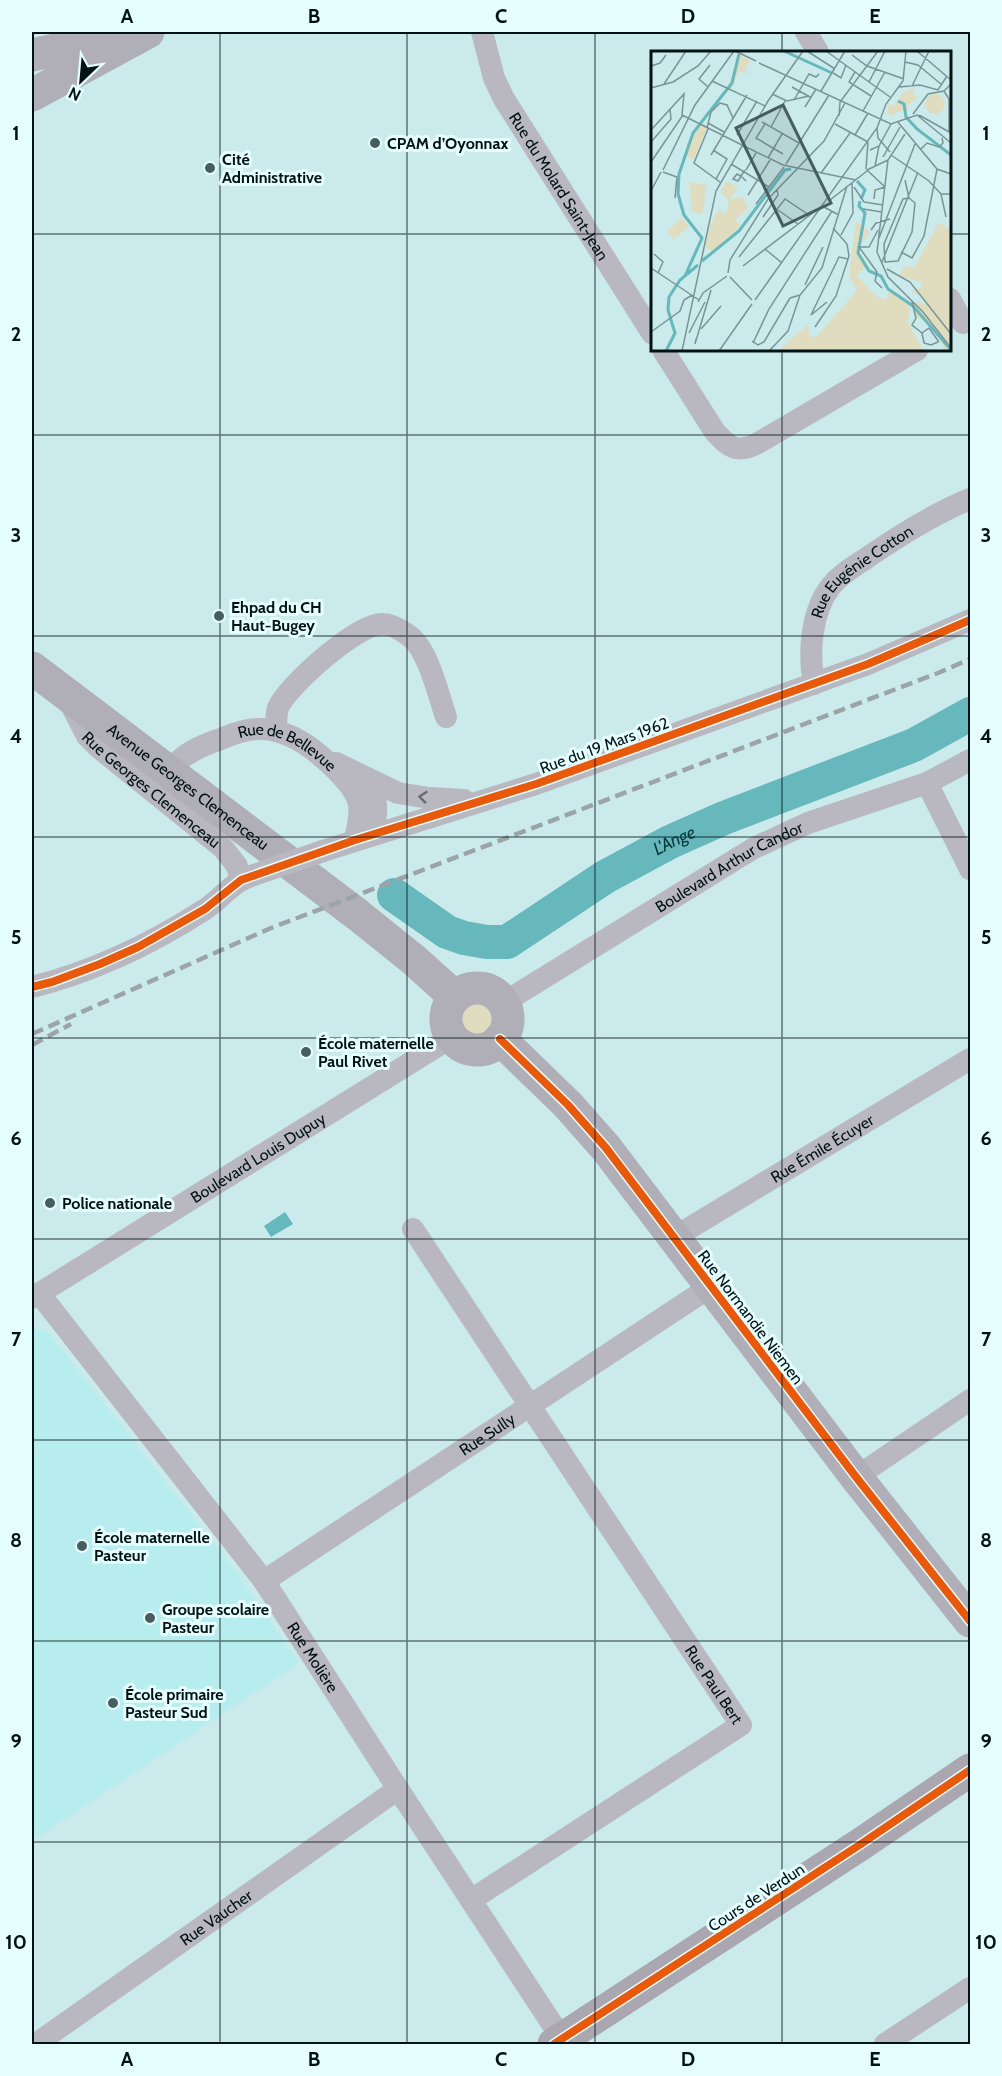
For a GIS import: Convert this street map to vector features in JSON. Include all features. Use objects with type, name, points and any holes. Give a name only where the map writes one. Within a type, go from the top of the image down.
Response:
[{"type":"main road","points":[[32,55],[146,32]]},
{"type":"main road","points":[[32,95],[146,32]]},
{"type":"main road","name":"Avenue Georges Clemenceau","points":[[32,668],[358,915],[414,960],[455,998]]},
{"type":"main road","points":[[475,988],[486,990],[495,994],[503,1003],[507,1021],[504,1034],[493,1045],[475,1050],[458,1043],[452,1036],[446,1021],[450,1004],[464,991],[475,988]]},
{"type":"main road","name":"Rue Normandie Niemen","points":[[500,1039],[585,1124],[856,1477],[970,1621]]},
{"type":"main road","name":"Cours de Verdun","points":[[558,2042],[970,1770]]},
{"type":"street","name":"Rue du Molard Saint-Jean","points":[[482,32],[495,78],[504,99],[651,331]]},
{"type":"street","points":[[806,32],[817,51]]},
{"type":"street","points":[[951,300],[961,324]]},
{"type":"street","points":[[664,351],[715,432],[724,442],[736,449],[747,449],[915,351]]},
{"type":"street","name":"Rue Eugénie Cotton","points":[[814,684],[811,666],[817,613],[830,587],[843,574],[904,533],[970,499]]},
{"type":"street","name":"Rue du 19 Mars 1962","points":[[32,987],[100,964],[138,947],[205,909],[241,880],[364,837],[536,784],[868,664],[970,620]]},
{"type":"street","points":[[276,731],[278,709],[296,683],[341,644],[381,623],[409,635],[418,645],[446,717]]},
{"type":"street","name":"Rue Georges Clemenceau","points":[[65,694],[87,736],[223,848],[237,866],[241,880]]},
{"type":"street","name":"Rue de Bellevue","points":[[169,772],[180,760],[201,746],[249,730],[276,731],[304,743],[322,756],[355,792],[359,802],[364,837]]},
{"type":"street","points":[[322,756],[398,793],[481,801]]},
{"type":"street","name":"Boulevard Arthur Candor","points":[[503,1003],[754,848],[808,823],[927,783],[970,760]]},
{"type":"street","points":[[355,773],[364,780],[376,799],[364,837]]},
{"type":"street","points":[[927,783],[970,869]]},
{"type":"street","name":"Boulevard Louis Dupuy","points":[[35,1296],[452,1036]]},
{"type":"street","name":"Rue Émile Écuyer","points":[[674,1238],[970,1059]]},
{"type":"street","points":[[413,1229],[530,1405]]},
{"type":"street","name":"Rue Sully","points":[[264,1581],[710,1287]]},
{"type":"street","name":"Rue Molière","points":[[35,1296],[264,1581],[471,1900],[558,2042]]},
{"type":"street","points":[[856,1477],[970,1400]]},
{"type":"street","name":"Rue Paul Bert","points":[[471,1900],[741,1725],[530,1405]]},
{"type":"street","name":"Rue Vaucher","points":[[36,2044],[398,1789]]},
{"type":"street","points":[[894,2042],[970,1988]]},
{"type":"shaded area","points":[[478,1004],[489,1009],[494,1020],[489,1031],[478,1036],[467,1031],[462,1020],[467,1009]]},
{"type":"shaded area","points":[[285,1212],[293,1224],[271,1237],[264,1226]]},
{"type":"shaded area","name":"Groupe scolaire Pasteur","points":[[32,1327],[48,1332],[237,1573],[299,1663],[32,1841]]},
{"type":"waterway","name":"L'Ange","points":[[394,895],[447,932],[487,942],[507,942],[605,877],[670,842],[724,818],[914,745],[970,714]]},
{"type":"railway","points":[[32,1034],[271,928],[970,659]]},
{"type":"railway","points":[[32,1045],[71,1024]]},
{"type":"cycle path","points":[[32,987],[100,964],[138,947],[205,909],[241,880],[355,840],[536,784],[868,664],[970,620]]},
{"type":"cycle path","points":[[500,1039],[568,1105],[606,1148],[856,1477],[970,1621]]},
{"type":"cycle path","points":[[554,2044],[861,1844],[970,1770]]},
{"type":"place","name":"CPAM d’Oyonnax","points":[[375,143]]},
{"type":"place","name":"Cité Administrative","points":[[210,168]]},
{"type":"place","name":"Ehpad du CH Haut-Bugey","points":[[219,616]]},
{"type":"place","name":"École maternelle Paul Rivet","points":[[306,1052]]},
{"type":"place","name":"Police nationale","points":[[50,1203]]},
{"type":"place","name":"École maternelle Pasteur","points":[[82,1546]]},
{"type":"place","name":"Groupe scolaire Pasteur","points":[[150,1618]]},
{"type":"place","name":"École primaire Pasteur Sud","points":[[113,1703]]}]
